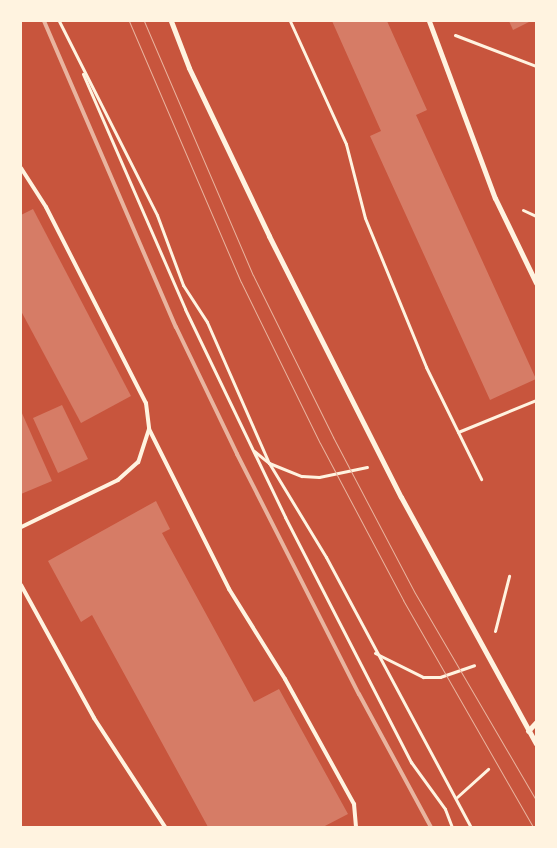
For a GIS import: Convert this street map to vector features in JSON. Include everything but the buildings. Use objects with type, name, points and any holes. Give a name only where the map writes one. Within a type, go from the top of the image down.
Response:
[{"type":"street","points":[[170,21],[189,68],[269,236],[385,465],[536,744]]},
{"type":"street","points":[[430,24],[495,198],[536,283]]},
{"type":"street","points":[[528,731],[536,722]]},
{"type":"lane","points":[[21,168],[46,207],[146,403],[149,429],[229,589],[285,679],[354,804],[356,827]]},
{"type":"lane","points":[[21,527],[118,480],[138,462],[149,429]]},
{"type":"lane","points":[[21,585],[94,718],[164,827]]},
{"type":"path","points":[[59,21],[185,309],[411,762],[445,809],[452,827]]},
{"type":"path","points":[[290,21],[346,144],[366,218],[426,367],[481,479]]},
{"type":"path","points":[[430,24],[536,66]]},
{"type":"path","points":[[80,68],[96,92],[157,215],[183,285],[207,322],[269,463],[326,557],[375,652],[457,797],[471,827]]},
{"type":"path","points":[[458,432],[536,400]]},
{"type":"path","points":[[254,450],[269,463],[295,475],[319,477],[345,469],[385,465]]},
{"type":"path","points":[[375,652],[423,677],[440,677],[488,658],[509,576]]},
{"type":"path","points":[[457,797],[488,769]]},
{"type":"tram line","points":[[129,21],[241,282],[320,443],[403,600],[533,827]]},
{"type":"tram line","points":[[144,21],[253,275],[333,437],[415,593],[536,800]]},
{"type":"railway","points":[[44,21],[176,327],[237,454],[359,694],[431,827]]}]
